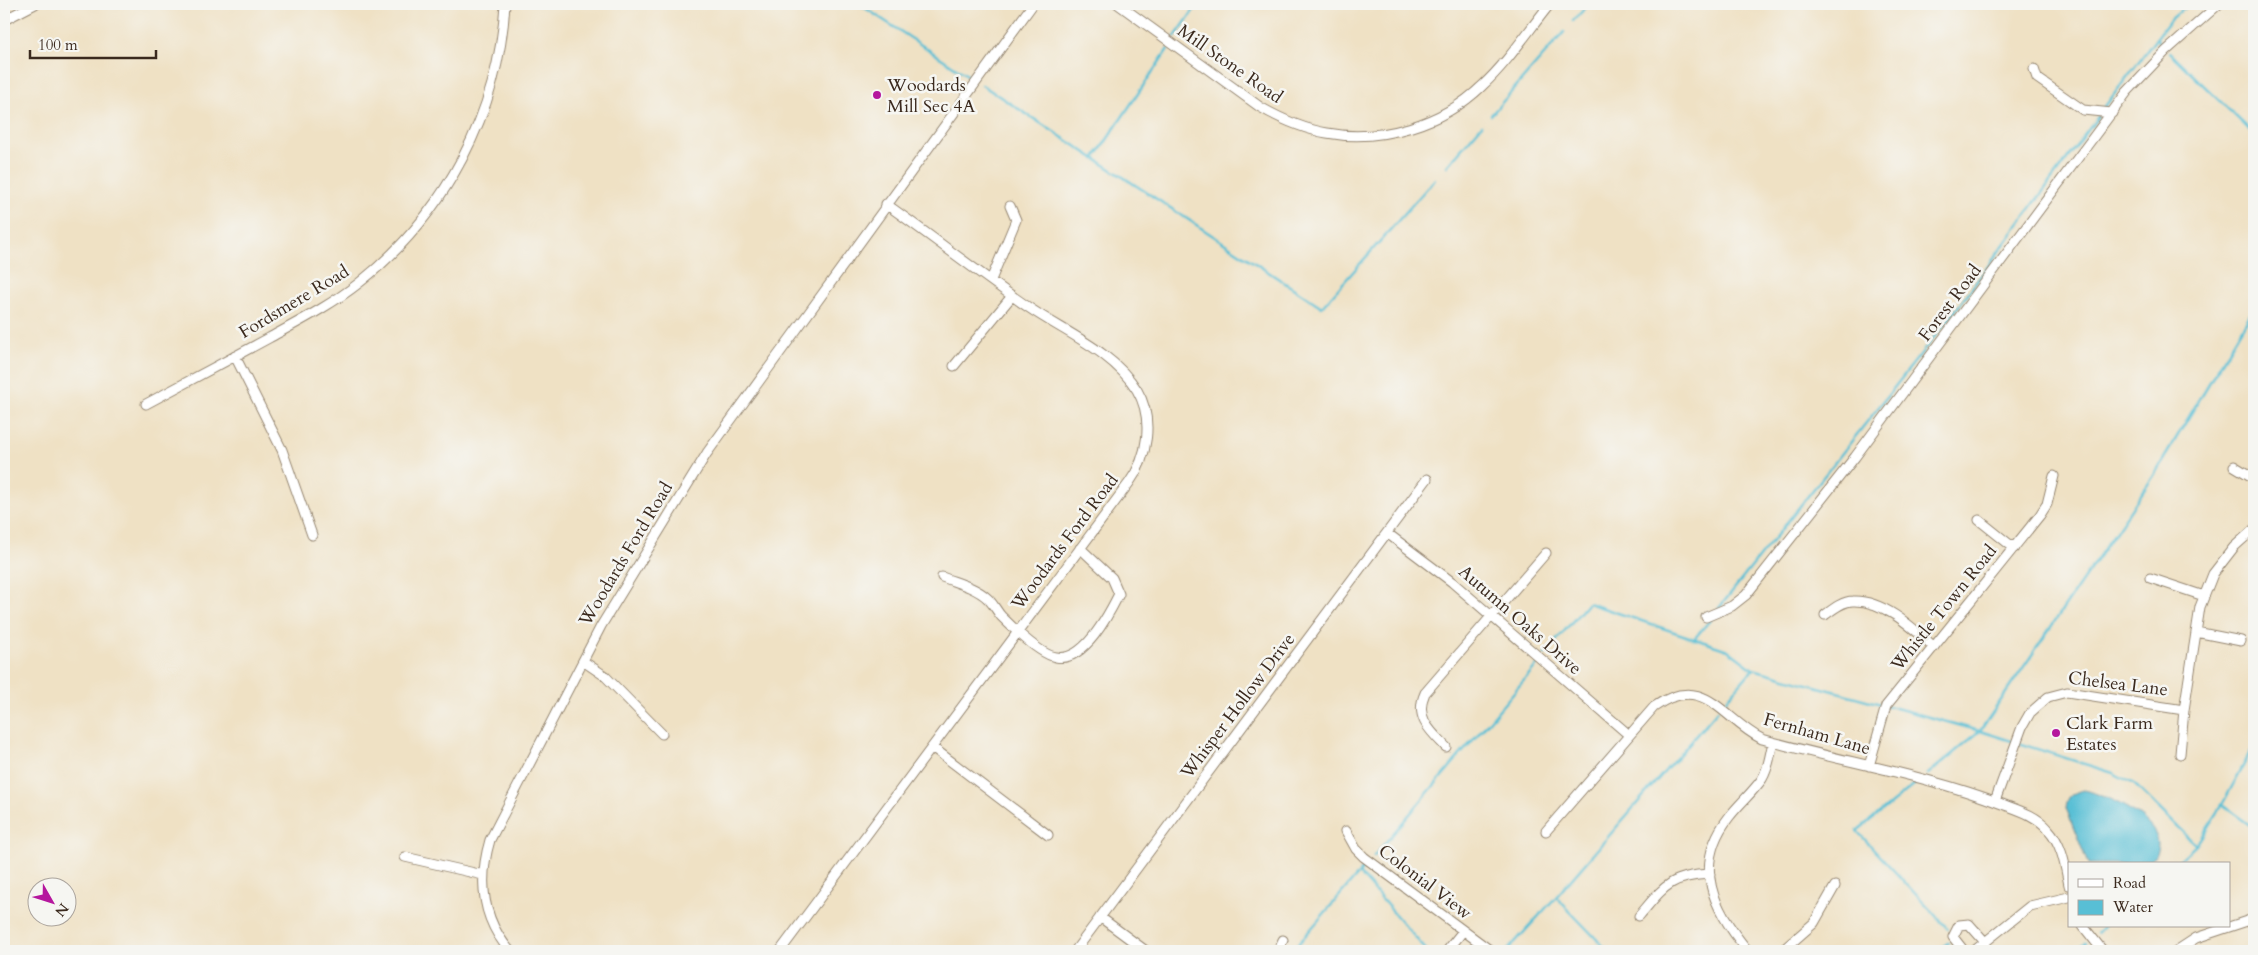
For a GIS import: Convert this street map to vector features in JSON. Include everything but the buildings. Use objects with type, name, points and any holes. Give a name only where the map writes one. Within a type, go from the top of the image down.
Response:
[{"type":"street","points":[[4,20],[35,4]]},
{"type":"street","name":"Fordsmere Road","points":[[146,404],[311,315],[359,283],[420,224],[452,178],[488,101],[500,51],[505,4]]},
{"type":"street","name":"Woodards Ford Road","points":[[510,951],[501,939],[487,910],[483,875],[490,840],[583,661],[634,570],[707,453],[1033,4]]},
{"type":"street","name":"Mill Stone Road","points":[[1118,4],[1260,107],[1284,120],[1310,129],[1328,133],[1355,135],[1389,132],[1415,126],[1438,117],[1464,102],[1483,86],[1550,4]]},
{"type":"street","name":"Forest Road","points":[[1706,617],[1732,606],[1746,595],[1855,457],[2127,92],[2155,62],[2219,4]]},
{"type":"street","points":[[2034,69],[2037,78],[2084,110],[2112,113]]},
{"type":"street","name":"Woodards Ford Road","points":[[780,951],[1137,470],[1145,450],[1147,426],[1144,409],[1138,391],[1118,366],[1012,296],[886,204]]},
{"type":"street","points":[[991,280],[1016,220],[1010,206]]},
{"type":"street","points":[[954,366],[1012,296]]},
{"type":"street","points":[[235,356],[282,450],[312,535]]},
{"type":"street","points":[[2234,466],[2254,478]]},
{"type":"street","name":"Whistle Town Road","points":[[1869,766],[1886,706],[2014,548],[2047,504],[2054,476]]},
{"type":"street","name":"Whisper Hollow Drive","points":[[1075,951],[1427,479]]},
{"type":"street","points":[[1979,520],[2014,548]]},
{"type":"street","points":[[2180,754],[2184,710],[2196,632],[2204,596],[2213,574],[2224,559],[2254,529]]},
{"type":"street","name":"Autumn Oaks Drive","points":[[1387,533],[1452,582],[1629,735]]},
{"type":"street","points":[[942,577],[968,586],[986,597],[1018,632],[1054,657],[1068,658],[1080,650],[1109,614],[1119,594],[1112,578],[1080,548]]},
{"type":"street","points":[[1446,747],[1424,723],[1421,713],[1422,700],[1491,616],[1546,554]]},
{"type":"street","points":[[2150,578],[2204,596]]},
{"type":"street","points":[[1826,614],[1836,607],[1851,601],[1867,604],[1897,616],[1934,647]]},
{"type":"street","points":[[2196,632],[2241,641]]},
{"type":"street","points":[[583,661],[605,676],[662,734]]},
{"type":"street","name":"Chelsea Lane","points":[[1995,801],[2022,727],[2030,713],[2048,697],[2067,692],[2184,710]]},
{"type":"street","name":"Fernham Lane","points":[[1546,831],[1654,707],[1665,699],[1676,695],[1692,694],[1712,700],[1754,735],[1773,742],[1961,789],[2028,814],[2048,828],[2058,844],[2068,881]]},
{"type":"street","points":[[1748,951],[1727,925],[1718,910],[1710,874],[1717,837],[1728,818],[1762,779],[1773,742]]},
{"type":"street","points":[[932,747],[1048,835]]},
{"type":"street","name":"Colonial View","points":[[1346,831],[1360,853],[1491,951]]},
{"type":"street","points":[[404,857],[483,875]]},
{"type":"street","points":[[1639,916],[1659,893],[1675,880],[1692,875],[1710,874]]},
{"type":"street","points":[[1782,951],[1814,922],[1835,886]]},
{"type":"street","points":[[1974,951],[2030,906],[2068,897]]},
{"type":"street","points":[[1100,917],[1146,951]]},
{"type":"street","points":[[2230,927],[2253,919]]},
{"type":"street","points":[[1964,951],[1953,937],[1960,925],[1968,924],[1985,942]]},
{"type":"street","points":[[2085,928],[2103,951]]},
{"type":"street","points":[[2176,951],[2202,936],[2226,928]]},
{"type":"street","points":[[1447,951],[1463,931]]},
{"type":"street","points":[[1278,951],[1283,940]]},
{"type":"water","points":[[2083,790],[2109,799],[2139,816],[2151,827],[2157,839],[2157,851],[2149,862],[2087,862],[2066,808],[2071,796]]},
{"type":"waterway","points":[[859,4],[970,77]]},
{"type":"waterway","points":[[1175,37],[1198,4]]},
{"type":"waterway","points":[[1573,21],[1589,4]]},
{"type":"waterway","points":[[2103,109],[2170,20],[2189,4]]},
{"type":"waterway","points":[[1491,115],[1564,32]]},
{"type":"waterway","points":[[2156,38],[2165,48]]},
{"type":"waterway","points":[[1094,159],[1168,49]]},
{"type":"waterway","points":[[2169,52],[2254,134]]},
{"type":"waterway","points":[[982,85],[1322,307],[1435,179]]},
{"type":"waterway","points":[[1719,608],[1955,311],[2100,114]]},
{"type":"waterway","points":[[1447,166],[1482,125]]},
{"type":"waterway","points":[[1928,774],[1980,731],[2153,477],[2254,308]]},
{"type":"waterway","points":[[1545,654],[1588,603],[1728,650],[1753,669],[1980,731],[2113,773],[2134,784],[2196,845]]},
{"type":"waterway","points":[[1694,639],[1711,619]]},
{"type":"waterway","points":[[1374,856],[1537,665]]},
{"type":"waterway","points":[[1721,706],[1753,669]]},
{"type":"waterway","points":[[1507,951],[1718,710]]},
{"type":"waterway","points":[[2177,862],[2196,845],[2222,805],[2254,746]]},
{"type":"waterway","points":[[1915,784],[1857,831],[1948,929]]},
{"type":"waterway","points":[[2222,805],[2254,828]]},
{"type":"waterway","points":[[1292,951],[1365,866]]},
{"type":"waterway","points":[[1359,873],[1427,951]]},
{"type":"waterway","points":[[1556,897],[1608,951]]},
{"type":"waterway","points":[[2097,933],[2102,928]]},
{"type":"waterway","points":[[2076,951],[2086,942]]},
{"type":"waterway","points":[[1936,951],[1948,943]]},
{"type":"place","name":"Woodards Mill Sec 4A","points":[[877,95]]},
{"type":"place","name":"Clark Farm Estates","points":[[2056,733]]}]
